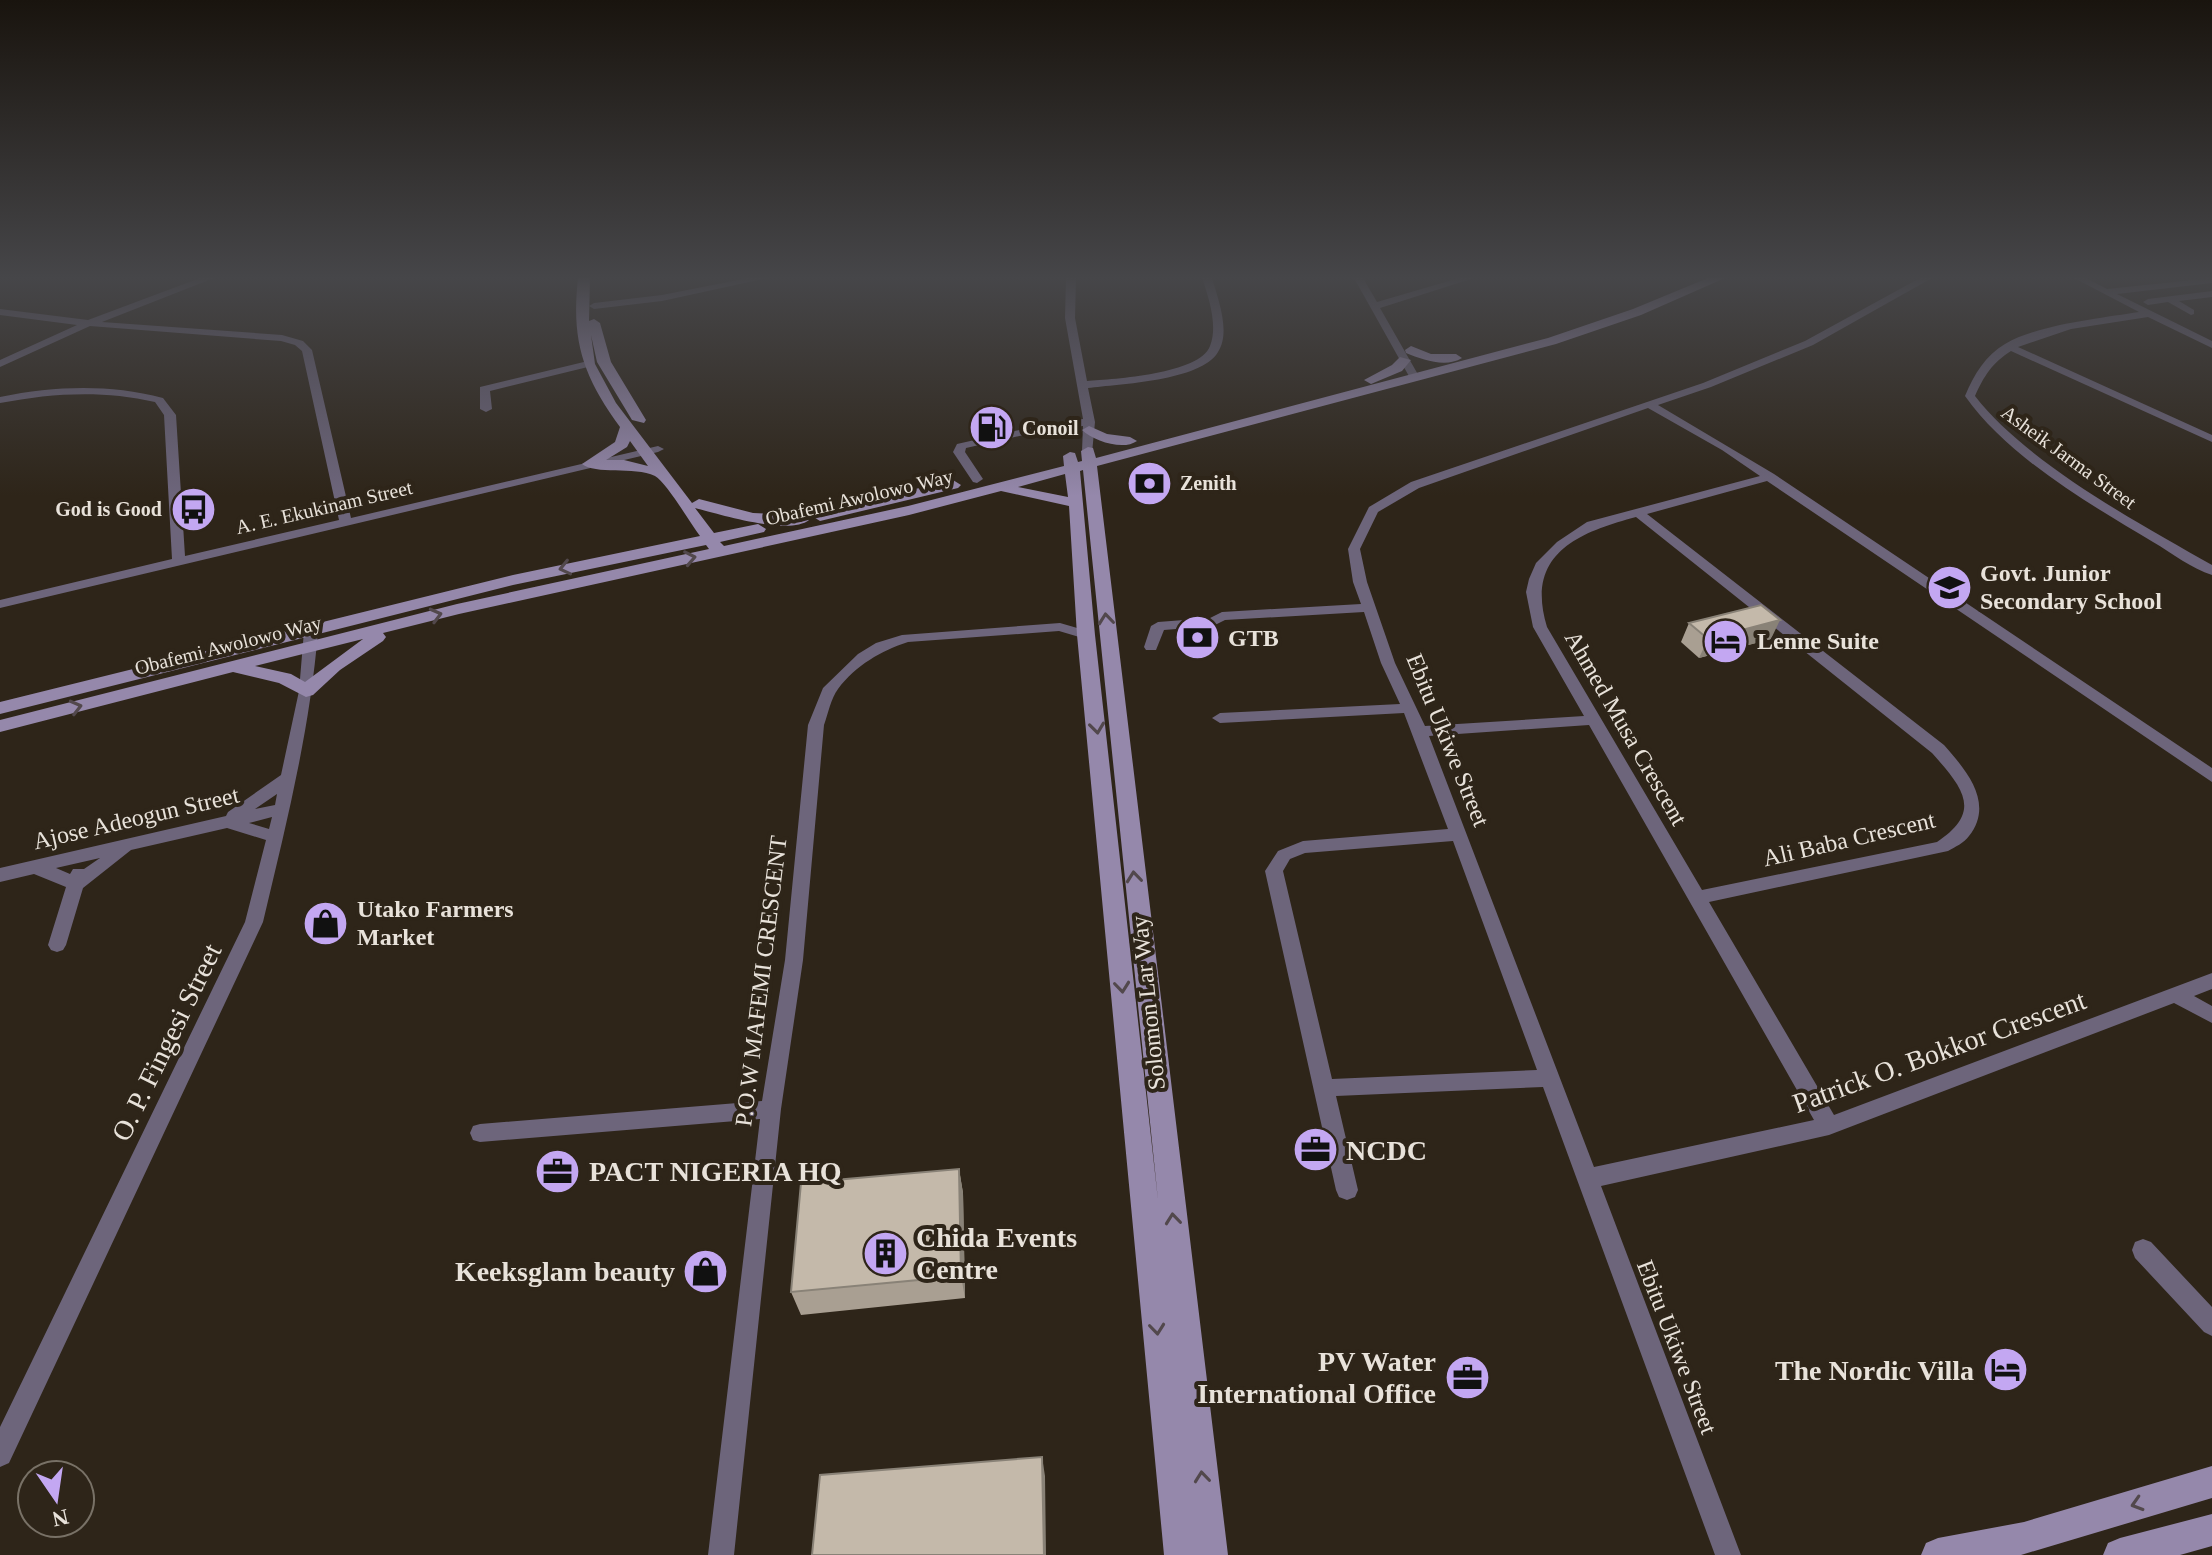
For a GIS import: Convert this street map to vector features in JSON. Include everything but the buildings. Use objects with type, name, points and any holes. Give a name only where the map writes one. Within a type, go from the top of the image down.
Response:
[{"type":"main road","points":[[586,351],[588,364],[627,426],[652,450],[723,544]]},
{"type":"main road","points":[[601,351],[663,474],[694,505],[753,518],[801,520]]},
{"type":"main road","name":"Obafemi Awolowo Way","points":[[0,726],[228,668],[312,639],[500,583],[642,552],[723,544],[801,520],[977,479],[1083,448],[1482,351]]},
{"type":"main road","name":"Obafemi Awolowo Way","points":[[1415,367],[1491,351]]},
{"type":"main road","points":[[1083,448],[1103,438],[1130,441],[1365,383],[1397,368],[1415,367],[1429,358],[1456,358]]},
{"type":"main road","points":[[589,464],[622,444],[627,426]]},
{"type":"main road","name":"Obafemi Awolowo Way","points":[[0,708],[312,639],[397,625],[723,544],[995,488],[1083,448]]},
{"type":"main road","name":"Solomon Lar Way","points":[[1083,448],[1077,503],[1086,635],[1181,1555]]},
{"type":"main road","name":"Solomon Lar Way","points":[[1083,448],[1211,1555]]},
{"type":"main road","points":[[589,464],[624,464],[663,474]]},
{"type":"main road","points":[[995,488],[1077,503]]},
{"type":"main road","points":[[642,552],[678,533],[694,505]]},
{"type":"main road","points":[[228,668],[285,678],[306,691],[354,651],[397,625]]},
{"type":"main road","points":[[1938,1555],[2024,1538],[2212,1482]]},
{"type":"main road","points":[[2120,1555],[2212,1530]]},
{"type":"street","points":[[0,364],[29,351]]},
{"type":"street","points":[[307,351],[346,523]]},
{"type":"street","points":[[977,479],[959,452],[961,446],[1042,428],[1083,448],[1082,385],[1076,351]]},
{"type":"street","points":[[1082,385],[1150,378],[1204,361],[1214,351]]},
{"type":"street","points":[[1406,351],[1415,367]]},
{"type":"street","name":"Ebitu Ukiwe Street","points":[[1728,1555],[1420,731],[1388,663],[1369,608],[1354,549],[1373,510],[1415,485],[1651,405],[1790,351]]},
{"type":"street","name":"Asheik Jarma Street","points":[[2002,351],[1986,362],[1974,378],[1970,396],[1986,419],[2020,449],[2125,521],[2212,571]]},
{"type":"street","points":[[2018,351],[2212,439]]},
{"type":"street","points":[[486,409],[484,389],[588,364]]},
{"type":"street","points":[[0,400],[80,389],[107,389],[159,400],[170,415],[179,562]]},
{"type":"street","points":[[1651,405],[1701,432],[1770,477],[2212,776]]},
{"type":"street","name":"A. E. Ekukinam Street","points":[[0,604],[652,450]]},
{"type":"street","name":"Ahmed Musa Crescent","points":[[1770,477],[1591,525],[1567,540],[1537,572],[1531,589],[1532,604],[1540,627],[1829,1126]]},
{"type":"street","points":[[311,531],[343,508],[386,513]]},
{"type":"street","name":"Ali Baba Crescent","points":[[1636,511],[1938,749],[1970,787],[1971,810],[1964,831],[1942,847],[1697,898]]},
{"type":"street","points":[[138,571],[178,546],[218,553]]},
{"type":"street","points":[[1055,628],[1067,624],[1084,607]]},
{"type":"street","points":[[1151,647],[1158,626],[1213,622],[1222,616],[1369,608]]},
{"type":"street","name":"P.O.W MAFEMI CRESCENT","points":[[721,1555],[771,1109],[794,960],[816,725],[830,688],[863,657],[881,646],[907,638],[1055,628],[1086,635]]},
{"type":"street","name":"O. P. Fingesi Street","points":[[0,1454],[254,922],[289,777],[306,691],[312,639]]},
{"type":"street","points":[[1220,718],[1409,708]]},
{"type":"street","points":[[1420,731],[1594,720]]},
{"type":"street","points":[[225,822],[289,777]]},
{"type":"street","name":"Ajose Adeogun Street","points":[[0,875],[282,809]]},
{"type":"street","points":[[225,822],[276,837]]},
{"type":"street","points":[[1347,1190],[1274,871],[1284,855],[1303,847],[1458,834]]},
{"type":"street","points":[[76,884],[132,844]]},
{"type":"street","points":[[57,945],[85,855]]},
{"type":"street","points":[[35,867],[76,884]]},
{"type":"street","name":"Patrick O. Bokkor Crescent","points":[[1586,1179],[1829,1126],[2212,981]]},
{"type":"street","points":[[2174,994],[2212,1015]]},
{"type":"street","points":[[1324,1088],[1548,1078]]},
{"type":"street","points":[[480,1133],[771,1109]]},
{"type":"street","points":[[2143,1250],[2212,1324]]},
{"type":"place","name":"Conoil","points":[[991,428]]},
{"type":"place","name":"Zenith","points":[[1149,483]]},
{"type":"place","name":"God is Good","points":[[193,509]]},
{"type":"place","name":"Govt. Junior Secondary School","points":[[1949,587]]},
{"type":"place","name":"GTB","points":[[1197,638]]},
{"type":"place","name":"Lenne Suite","points":[[1726,641]]},
{"type":"place","name":"Utako Farmers Market","points":[[326,923]]},
{"type":"place","name":"NCDC","points":[[1315,1150]]},
{"type":"place","name":"PACT NIGERIA HQ","points":[[558,1171]]},
{"type":"place","name":"Chida Events Centre","points":[[885,1253]]},
{"type":"place","name":"Keeksglam beauty","points":[[706,1271]]},
{"type":"place","name":"The Nordic Villa","points":[[2005,1370]]},
{"type":"place","name":"PV Water International Office","points":[[1467,1377]]}]
